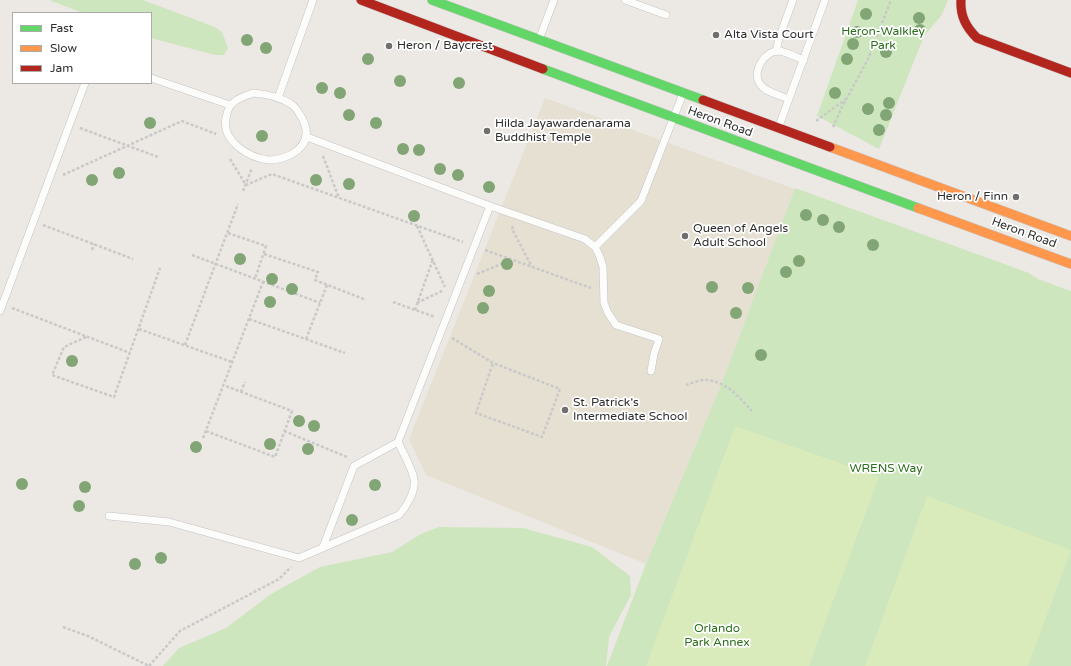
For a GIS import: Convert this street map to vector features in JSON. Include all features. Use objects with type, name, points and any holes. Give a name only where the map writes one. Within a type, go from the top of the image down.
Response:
[{"type":"main road","name":"Heron Road","points":[[361,0],[673,118],[1071,264]]},
{"type":"main road","name":"Heron Road","points":[[432,0],[683,94],[1071,236]]},
{"type":"main road","points":[[961,0],[962,17],[969,31],[977,38],[1071,73]]},
{"type":"lane","points":[[278,98],[313,0]]},
{"type":"lane","points":[[539,40],[554,0]]},
{"type":"lane","points":[[626,0],[666,14]]},
{"type":"lane","points":[[776,52],[781,31],[793,0]]},
{"type":"lane","points":[[779,128],[825,0]]},
{"type":"lane","points":[[789,99],[768,91],[760,84],[757,76],[757,69],[762,61],[771,52],[779,51],[804,60]]},
{"type":"lane","points":[[152,78],[230,105]]},
{"type":"lane","points":[[1,308],[85,84]]},
{"type":"lane","points":[[253,93],[262,93],[278,98],[292,104],[300,114],[304,122],[307,137],[298,150],[281,158],[269,160],[256,157],[245,152],[232,140],[228,134],[225,121],[230,105],[253,93]]},
{"type":"lane","points":[[595,247],[641,201],[683,94]]},
{"type":"lane","points":[[307,137],[490,206],[514,213],[585,239],[595,247],[600,257],[603,267],[604,303],[608,313],[616,325],[659,340],[654,354],[651,371]]},
{"type":"lane","points":[[323,547],[354,466],[398,442],[490,206]]},
{"type":"lane","points":[[109,516],[169,522],[299,558],[399,515],[407,506],[412,493],[414,479],[398,442]]},
{"type":"path","points":[[830,133],[846,99],[868,59],[891,0]]},
{"type":"path","points":[[812,124],[846,99]]},
{"type":"path","points":[[59,176],[182,121],[232,140]]},
{"type":"path","points":[[77,127],[158,157]]},
{"type":"path","points":[[328,144],[323,157],[339,198]]},
{"type":"path","points":[[243,191],[256,157]]},
{"type":"path","points":[[230,159],[246,185]]},
{"type":"path","points":[[246,185],[272,174],[464,243]]},
{"type":"path","points":[[185,345],[238,204]]},
{"type":"path","points":[[514,213],[512,229],[532,267]]},
{"type":"path","points":[[33,222],[132,259]]},
{"type":"path","points":[[417,226],[446,289],[417,303]]},
{"type":"path","points":[[228,233],[266,246],[255,279]]},
{"type":"path","points":[[92,250],[94,244]]},
{"type":"path","points":[[484,250],[604,293]]},
{"type":"path","points":[[264,254],[318,272],[315,280],[366,300]]},
{"type":"path","points":[[192,255],[320,303]]},
{"type":"path","points":[[415,310],[433,259]]},
{"type":"path","points":[[475,275],[512,260]]},
{"type":"path","points":[[86,337],[64,347],[52,374],[114,397],[160,268]]},
{"type":"path","points":[[203,438],[263,282]]},
{"type":"path","points":[[306,340],[327,285]]},
{"type":"path","points":[[393,302],[445,321]]},
{"type":"path","points":[[1,308],[130,353]]},
{"type":"path","points":[[249,319],[345,353]]},
{"type":"path","points":[[138,328],[232,362]]},
{"type":"path","points":[[441,331],[493,363],[560,389],[542,437],[476,413],[493,363]]},
{"type":"path","points":[[686,385],[706,379],[725,386],[736,393],[752,411]]},
{"type":"path","points":[[241,392],[245,382]]},
{"type":"path","points":[[206,431],[275,457],[292,411],[223,385]]},
{"type":"path","points":[[284,431],[361,462]]},
{"type":"path","points":[[63,627],[88,636],[149,666],[180,631],[279,580],[299,558]]},
{"type":"shaded area","name":"St. Patrick's Intermediate School","points":[[545,98],[795,189],[723,380],[646,564],[426,475],[409,439]]},
{"type":"green space","points":[[49,0],[143,0],[215,27],[222,32],[228,48],[224,55],[215,55],[152,38],[152,12],[80,12]]},
{"type":"green space","name":"Heron-Walkley Park","points":[[858,0],[948,0],[942,15],[924,36],[879,149],[817,116]]},
{"type":"green space","name":"WRENS Way","points":[[795,188],[1029,273],[1038,279],[1071,291],[1071,666],[607,666],[646,564],[723,380]]},
{"type":"green space","name":"Orlando Park Annex","points":[[735,426],[879,477],[809,666],[646,666]]},
{"type":"green space","points":[[927,496],[1071,550],[1028,666],[865,666]]},
{"type":"green space","points":[[439,527],[523,528],[592,547],[630,576],[631,595],[609,637],[606,666],[163,666],[179,648],[226,628],[271,594],[320,567],[392,552],[421,534]]},
{"type":"traffic: fast","points":[[432,0],[703,100]]},
{"type":"traffic: fast","points":[[543,69],[918,208]]},
{"type":"traffic: slow","points":[[830,147],[1071,236]]},
{"type":"traffic: slow","points":[[918,208],[1071,264]]},
{"type":"traffic: jam","points":[[361,0],[543,69]]},
{"type":"traffic: jam","points":[[961,0],[964,21],[977,38],[1071,73]]},
{"type":"traffic: jam","points":[[703,100],[830,147]]},
{"type":"place","name":"Alta Vista Court","points":[[716,35]]},
{"type":"place","name":"Heron / Baycrest","points":[[389,46]]},
{"type":"place","name":"Hilda Jayawardenarama Buddhist Temple","points":[[487,131]]},
{"type":"place","name":"Heron / Finn","points":[[1016,197]]},
{"type":"place","name":"Queen of Angels Adult School","points":[[685,236]]},
{"type":"place","name":"St. Patrick's Intermediate School","points":[[565,410]]}]
